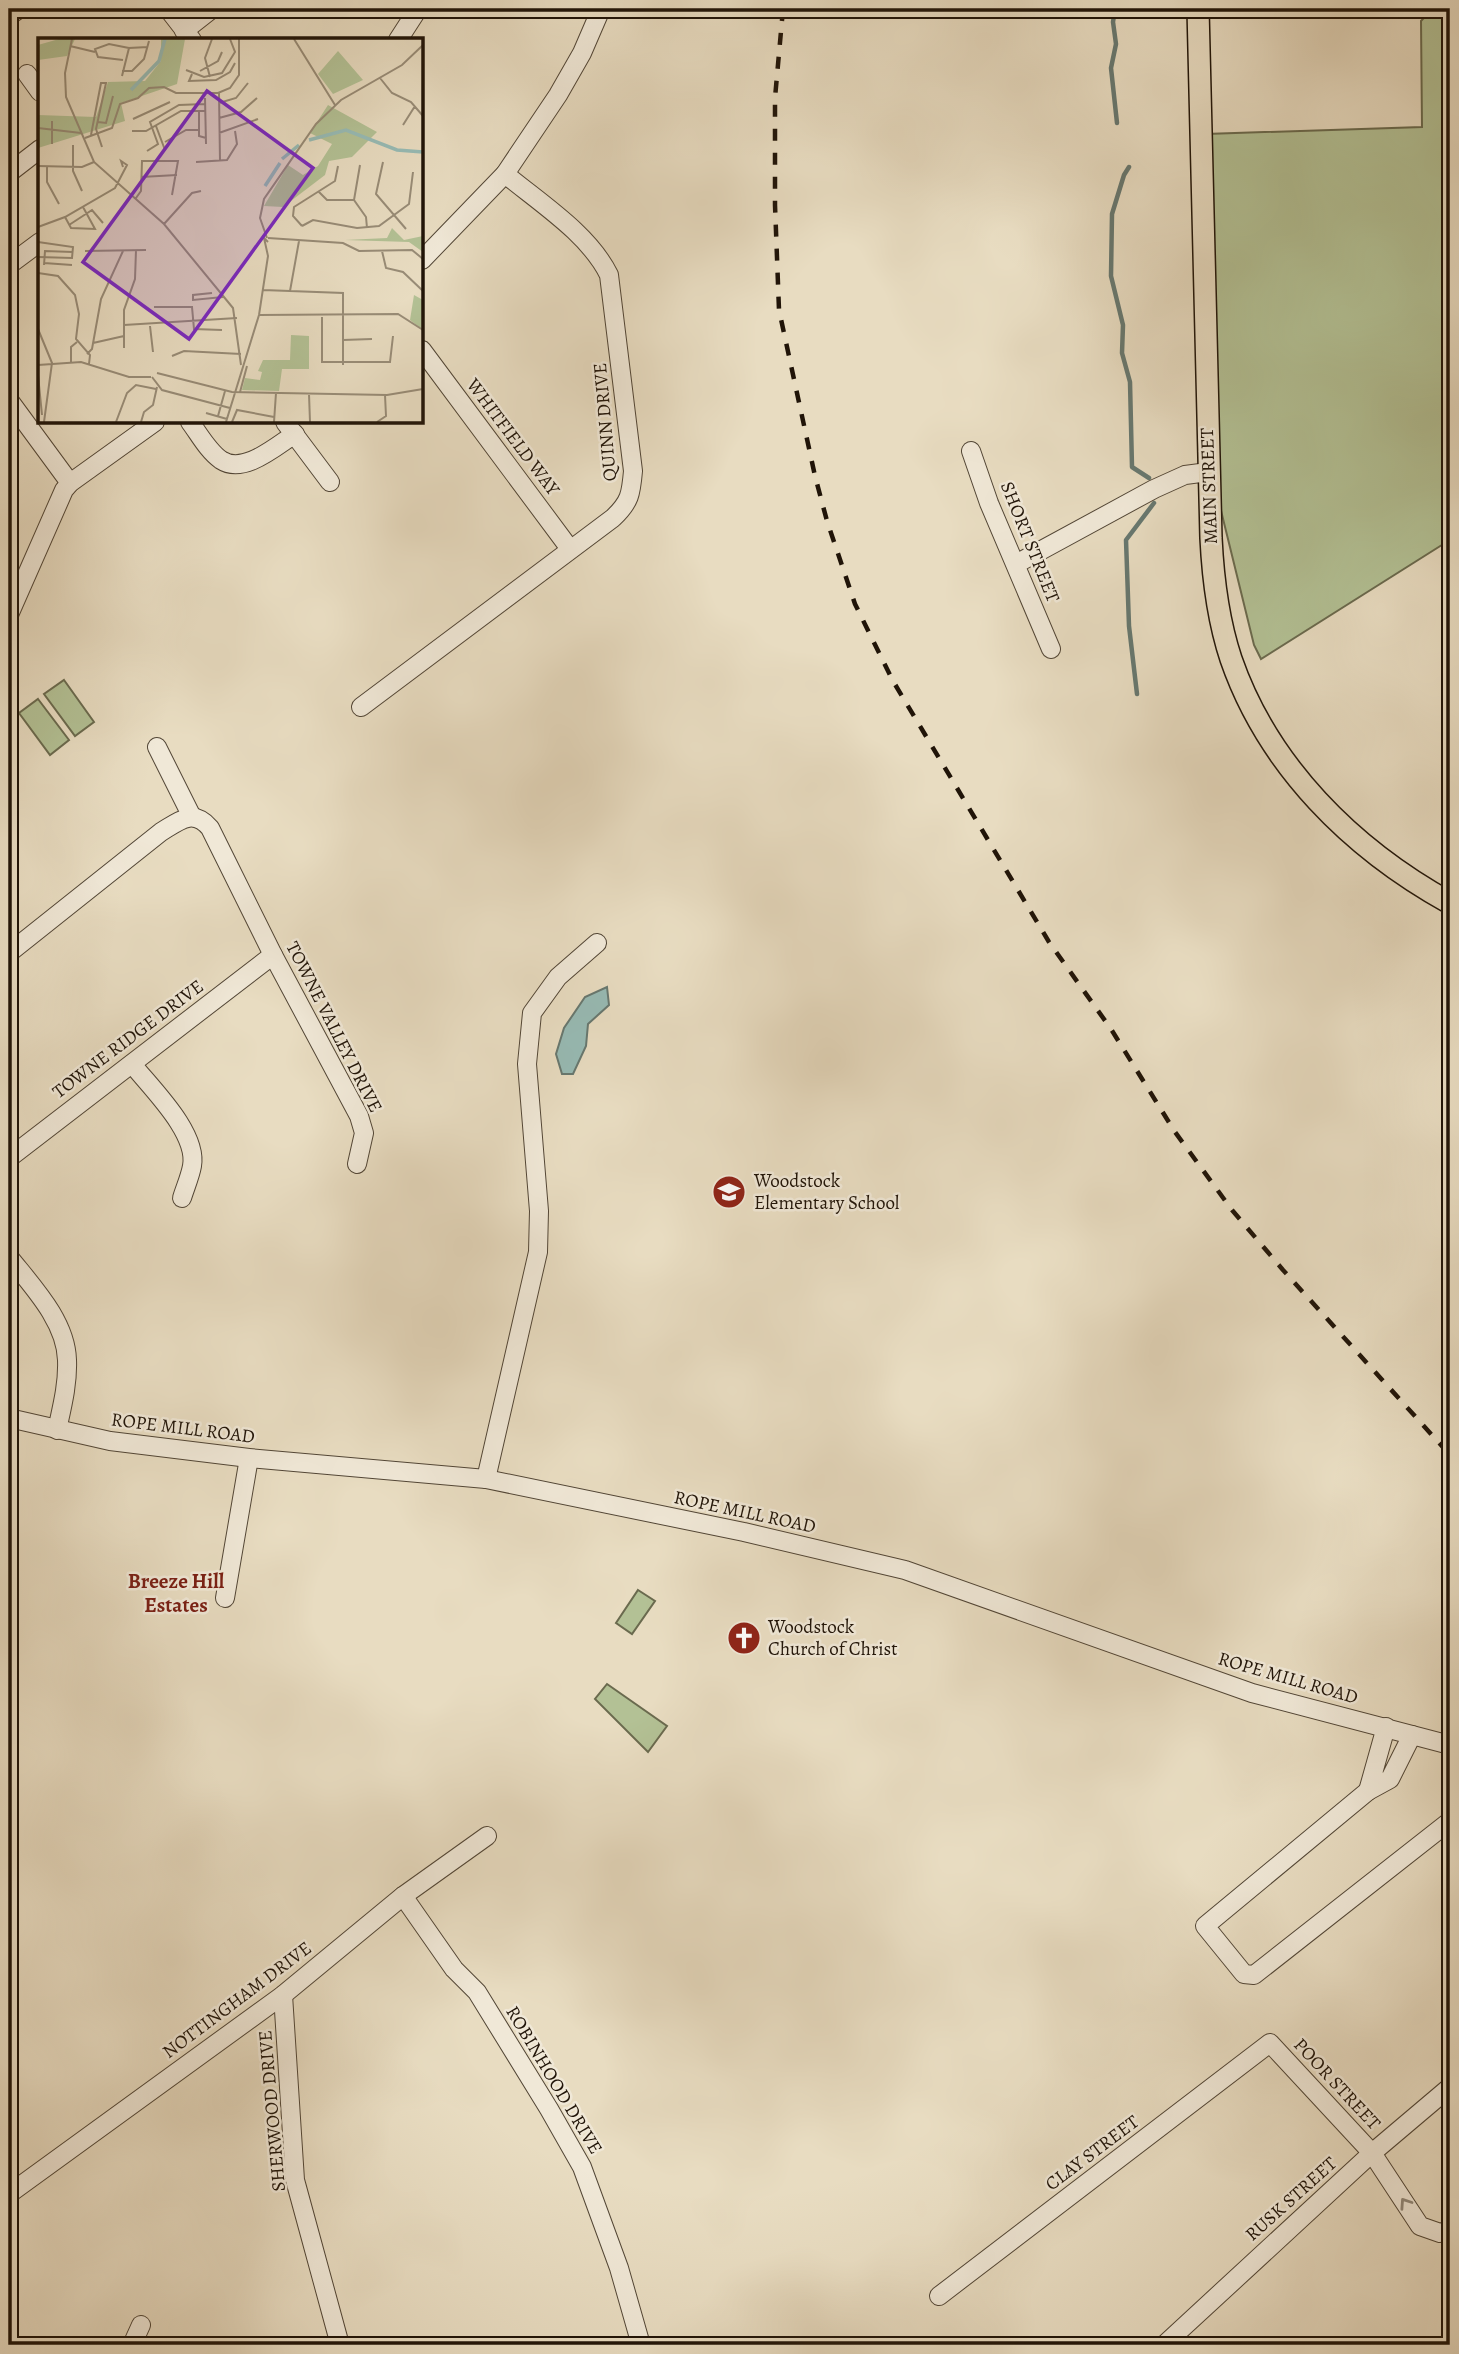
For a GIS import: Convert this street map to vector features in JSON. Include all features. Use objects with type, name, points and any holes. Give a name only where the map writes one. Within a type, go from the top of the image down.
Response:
[{"type":"main road","name":"MAIN STREET","points":[[1198,9],[1211,538],[1217,602],[1230,656],[1254,713],[1291,770],[1347,830],[1421,887],[1450,917]]},
{"type":"main road","name":"MAIN STREET","points":[[1421,887],[1450,903]]},
{"type":"street","points":[[9,16],[19,9]]},
{"type":"street","points":[[168,9],[188,36],[212,9]]},
{"type":"street","points":[[399,38],[418,9]]},
{"type":"street","points":[[424,258],[505,174],[558,95],[582,53],[600,9]]},
{"type":"street","points":[[27,74],[38,89]]},
{"type":"street","points":[[9,173],[38,151]]},
{"type":"street","name":"QUINN DRIVE","points":[[361,707],[613,518],[625,506],[631,493],[633,471],[610,275],[595,252],[505,174]]},
{"type":"street","points":[[9,265],[38,243]]},
{"type":"street","name":"WHITFIELD WAY","points":[[424,353],[570,550]]},
{"type":"street","points":[[9,400],[70,483]]},
{"type":"street","points":[[9,615],[13,593],[58,500],[70,483],[152,424]]},
{"type":"street","points":[[191,424],[211,451],[228,464],[263,456],[290,428],[330,482]]},
{"type":"street","name":"SHORT STREET","points":[[971,451],[989,503],[1051,649]]},
{"type":"street","points":[[1016,565],[1154,489],[1185,475],[1208,472]]},
{"type":"street","name":"TOWNE VALLEY DRIVE","points":[[157,747],[192,817],[202,820],[210,828],[273,955],[359,1116],[365,1133],[357,1164]]},
{"type":"street","points":[[9,953],[161,832],[184,818],[192,817]]},
{"type":"street","points":[[486,1479],[538,1252],[539,1211],[527,1064],[532,1013],[558,976],[597,943]]},
{"type":"street","name":"TOWNE RIDGE DRIVE","points":[[9,1158],[273,955]]},
{"type":"street","points":[[132,1065],[166,1106],[189,1141],[192,1166],[181,1198]]},
{"type":"street","points":[[9,1257],[43,1301],[63,1338],[67,1358],[66,1382],[57,1430]]},
{"type":"street","name":"ROPE MILL ROAD","points":[[9,1418],[110,1441],[248,1458],[486,1479],[744,1532],[905,1570],[1252,1693],[1450,1745]]},
{"type":"street","points":[[225,1598],[248,1458]]},
{"type":"street","points":[[1368,1791],[1386,1727]]},
{"type":"street","points":[[1412,1735],[1391,1779],[1368,1791],[1205,1926],[1244,1973],[1254,1975],[1450,1821]]},
{"type":"street","name":"NOTTINGHAM DRIVE","points":[[9,2194],[283,1995],[403,1896],[487,1836]]},
{"type":"street","name":"ROBINHOOD DRIVE","points":[[403,1896],[454,1969],[477,1992],[550,2109],[582,2167],[619,2268],[641,2345]]},
{"type":"street","name":"SHERWOOD DRIVE","points":[[283,1995],[295,2180],[340,2345]]},
{"type":"street","name":"POOR STREET","points":[[1270,2043],[1372,2154],[1420,2226],[1440,2233],[1450,2230]]},
{"type":"street","name":"CLAY STREET","points":[[939,2296],[1270,2043]]},
{"type":"street","name":"RUSK STREET","points":[[1164,2345],[1372,2154],[1450,2087]]},
{"type":"street","points":[[132,2345],[141,2325]]},
{"type":"green space","points":[[1432,9],[1450,9],[1450,402],[1445,415],[1445,543],[1261,659],[1254,645],[1213,478],[1206,134],[1422,127],[1421,21]]},
{"type":"green space","points":[[64,680],[94,722],[75,736],[44,694]]},
{"type":"green space","points":[[38,699],[69,740],[50,755],[19,713]]},
{"type":"green space","points":[[638,1590],[655,1601],[632,1634],[616,1623]]},
{"type":"green space","points":[[607,1684],[667,1726],[648,1752],[595,1699]]},
{"type":"water","points":[[607,987],[609,1005],[588,1024],[586,1046],[573,1074],[562,1074],[556,1054],[564,1028],[585,997]]},
{"type":"waterway","points":[[1115,9],[1113,22],[1116,44],[1111,68],[1117,123]]},
{"type":"waterway","points":[[1129,167],[1112,214],[1111,276],[1123,325],[1122,353],[1130,382],[1132,467],[1149,478]]},
{"type":"waterway","points":[[1137,694],[1129,626],[1126,540],[1154,503]]},
{"type":"railway","points":[[783,9],[775,98],[779,310],[815,476],[855,604],[893,681],[1049,942],[1111,1029],[1175,1132],[1232,1210],[1283,1270],[1450,1455]]},
{"type":"place","name":"Woodstock Elementary School","points":[[729,1192]]},
{"type":"place","name":"Woodstock Church of Christ","points":[[744,1638]]},
{"type":"district","name":"Breeze Hill Estates","points":[[176,1593]]}]
